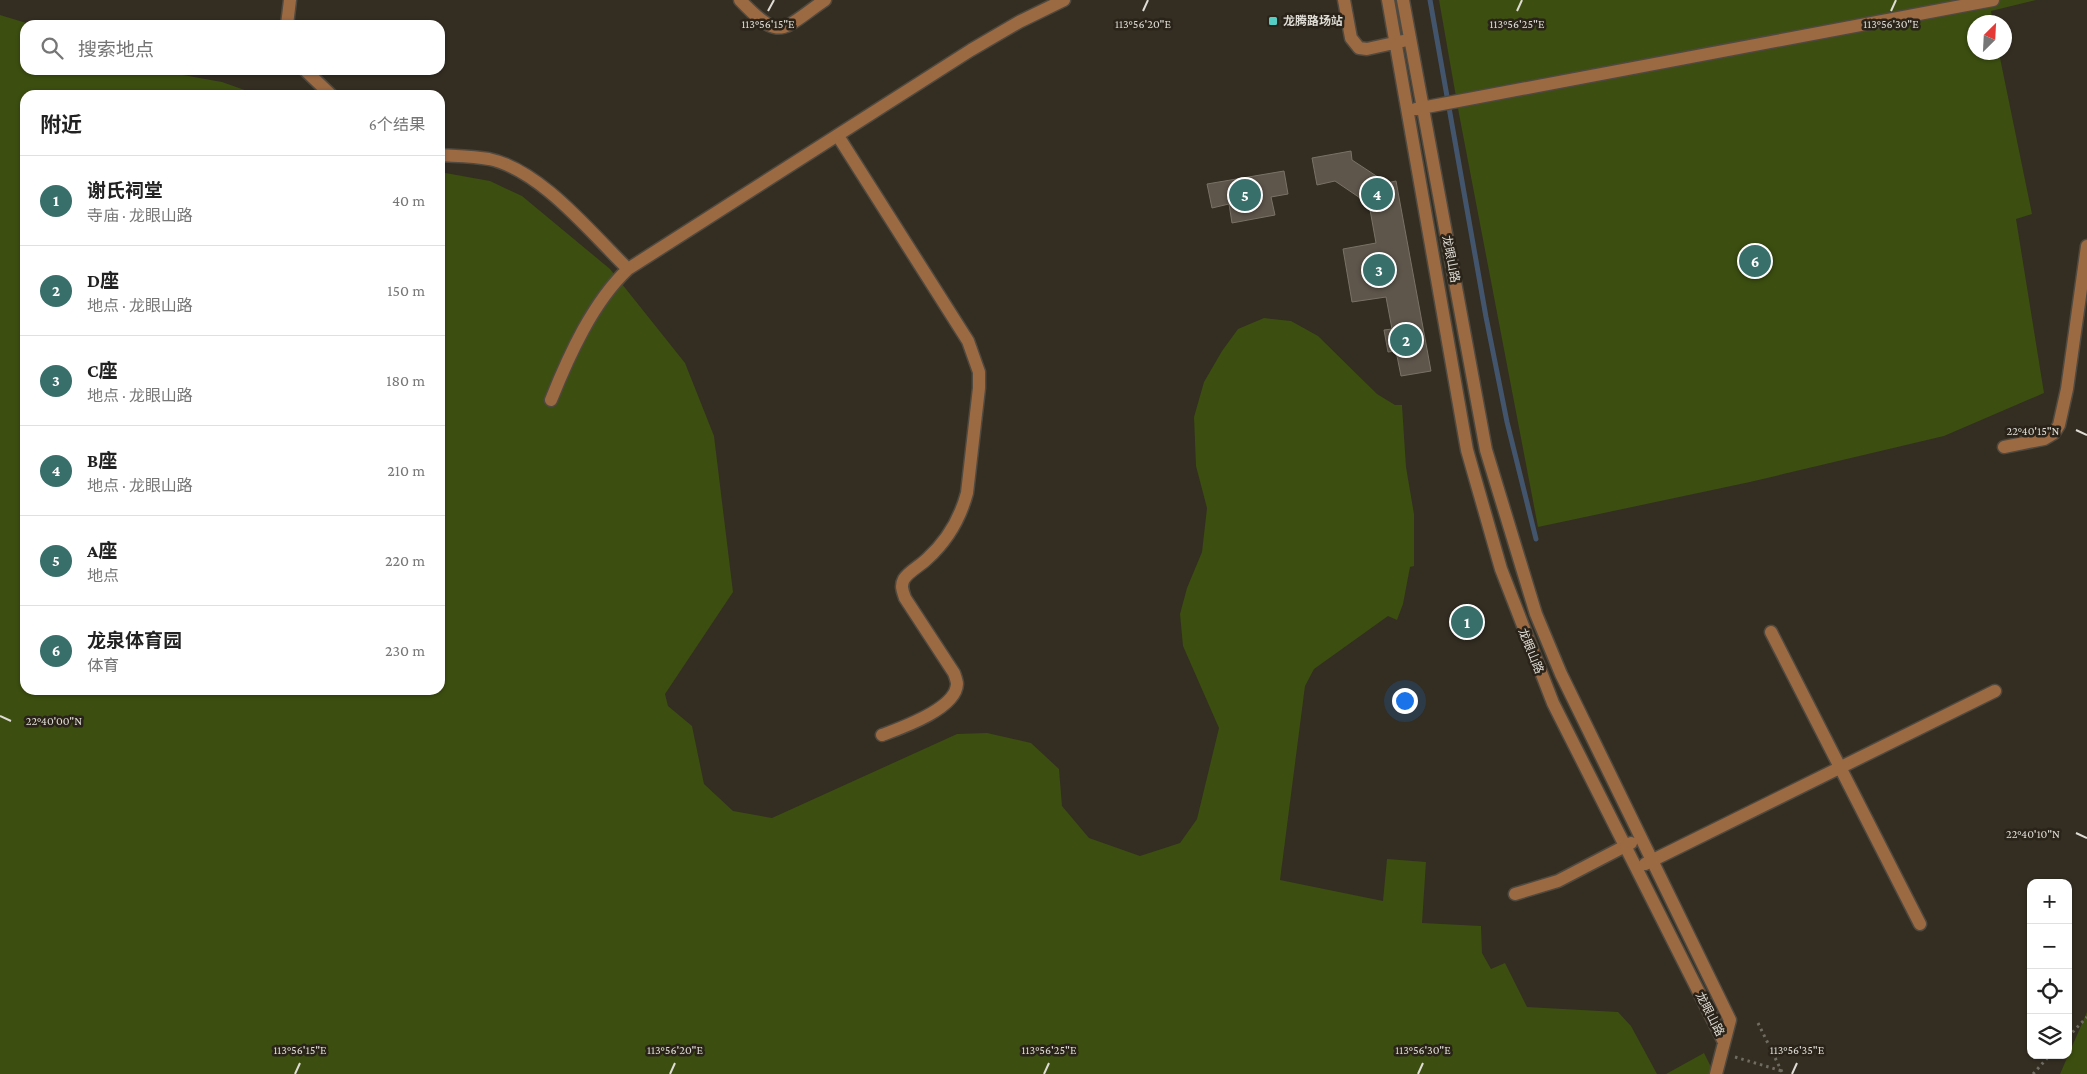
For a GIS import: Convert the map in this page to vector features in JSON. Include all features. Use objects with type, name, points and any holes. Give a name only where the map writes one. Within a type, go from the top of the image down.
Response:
[{"type":"street","points":[[288,20],[290,0]]},
{"type":"street","points":[[740,0],[766,25],[776,28],[787,27],[825,0]]},
{"type":"street","points":[[551,400],[578,339],[610,289],[628,269],[998,33],[1064,0]]},
{"type":"street","points":[[1344,0],[1354,45],[1367,49],[1410,39]]},
{"type":"street","name":"龙眼山路","points":[[1388,0],[1467,450],[1501,570],[1553,703],[1723,1047]]},
{"type":"street","name":"龙眼山路","points":[[1404,0],[1486,450],[1501,505],[1539,623],[1561,674],[1730,1020],[1723,1047]]},
{"type":"street","points":[[1408,110],[1993,0]]},
{"type":"street","points":[[310,75],[326,90]]},
{"type":"street","points":[[838,136],[968,341],[979,372],[979,388],[967,493],[963,508],[946,539],[903,580],[902,588],[905,598],[954,672],[957,683],[954,694],[934,712],[882,735]]},
{"type":"street","points":[[445,155],[491,159],[535,182],[557,199],[628,269]]},
{"type":"street","points":[[2004,447],[2044,439],[2054,433],[2059,425],[2067,389],[2087,246]]},
{"type":"street","points":[[1771,632],[1920,924]]},
{"type":"street","points":[[1636,869],[1996,691]]},
{"type":"street","points":[[1515,894],[1558,881],[1640,838]]},
{"type":"street","points":[[1716,1074],[1723,1047]]},
{"type":"path","points":[[2072,1033],[2087,1017]]},
{"type":"path","points":[[1758,1023],[1782,1073]]},
{"type":"path","points":[[1723,1047],[1782,1073]]},
{"type":"path","points":[[2033,1074],[2046,1059]]},
{"type":"green space","points":[[1439,0],[2036,0],[1991,11],[1992,15],[1967,15],[1967,60],[2000,60],[2032,214],[2016,219],[2044,393],[1944,436],[1750,482],[1538,527]]},
{"type":"green space","points":[[0,15],[20,21],[20,75],[183,75],[222,82],[245,90],[20,90],[20,695],[445,695],[445,173],[490,181],[522,196],[610,269],[685,363],[714,436],[733,592],[665,694],[668,706],[692,726],[704,784],[733,811],[772,818],[957,734],[987,733],[1031,743],[1059,769],[1062,806],[1089,838],[1140,856],[1180,843],[1197,819],[1219,728],[1183,646],[1180,614],[1187,588],[1202,552],[1207,508],[1196,466],[1194,417],[1204,382],[1222,351],[1238,329],[1264,318],[1291,321],[1318,336],[1377,394],[1395,405],[1402,405],[1406,467],[1414,514],[1414,566],[1410,567],[1403,604],[1397,620],[1388,616],[1314,669],[1305,686],[1280,880],[1383,901],[1387,859],[1426,862],[1422,923],[1481,926],[1482,953],[1491,969],[1505,963],[1527,1007],[1618,1012],[1631,1026],[1657,1074],[0,1074]]},
{"type":"green space","points":[[2087,1012],[2087,1074],[2060,1074],[2067,1059],[2072,1059],[2072,1046]]},
{"type":"green space","points":[[1704,1053],[1711,1067],[1710,1074],[1666,1074]]},
{"type":"building","points":[[1351,151],[1352,160],[1387,183],[1396,181],[1431,371],[1401,376],[1396,351],[1388,352],[1384,330],[1392,329],[1386,297],[1352,302],[1343,249],[1376,243],[1369,204],[1335,181],[1317,185],[1312,158]]},
{"type":"building","points":[[1284,171],[1288,194],[1271,197],[1275,215],[1232,223],[1229,204],[1212,208],[1207,184]]},
{"type":"building","points":[[1469,604],[1481,633],[1464,640],[1452,612]]},
{"type":"waterway","points":[[1430,0],[1486,317],[1507,422],[1536,539]]},
{"type":"place","name":"龙腾路场站","points":[[1273,21]]},
{"type":"place","name":"B座","points":[[1377,194]]},
{"type":"place","name":"A座","points":[[1245,195]]},
{"type":"place","name":"龙泉体育园","points":[[1755,261]]},
{"type":"place","name":"C座","points":[[1379,270]]},
{"type":"place","name":"D座","points":[[1406,340]]},
{"type":"place","name":"谢氏祠堂","points":[[1467,622]]}]
